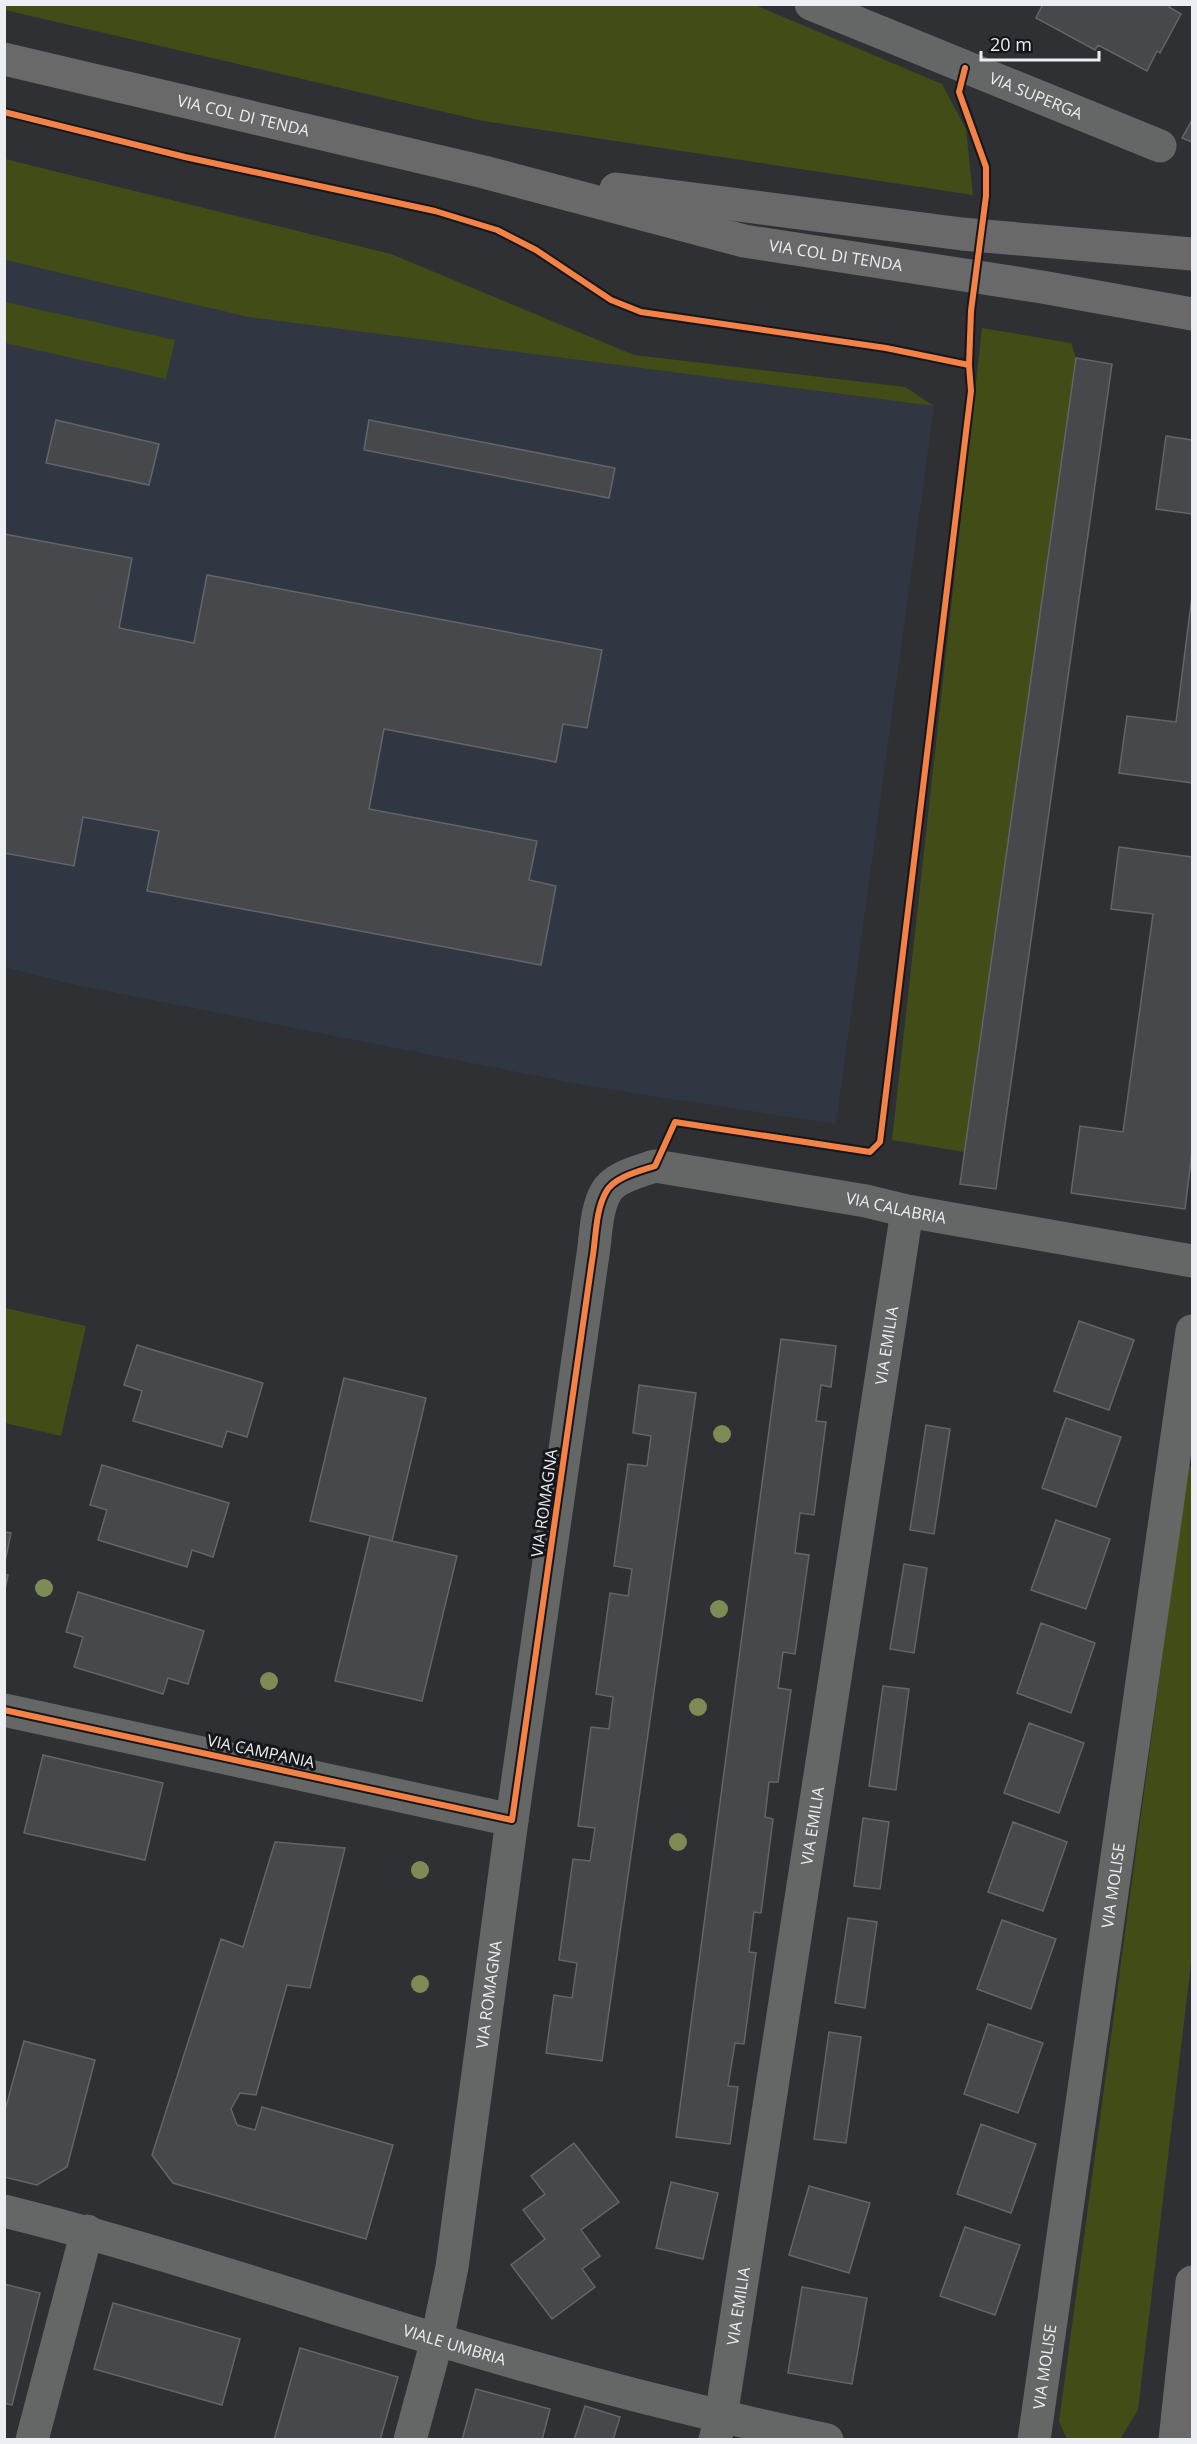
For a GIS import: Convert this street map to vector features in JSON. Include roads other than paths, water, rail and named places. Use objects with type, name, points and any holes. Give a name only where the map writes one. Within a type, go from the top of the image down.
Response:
[{"type":"main road","name":"VIA COL DI TENDA","points":[[4,59],[484,172],[744,241],[1042,287],[1192,314]]},
{"type":"main road","name":"VIA COL DI TENDA","points":[[484,172],[962,234],[1192,254]]},
{"type":"main road","points":[[1175,2439],[1192,2282]]},
{"type":"street","name":"VIA SUPERGA","points":[[811,4],[1160,146]]},
{"type":"street","name":"VIA CALABRIA","points":[[606,1191],[622,1178],[655,1166],[866,1201],[907,1211],[1192,1261]]},
{"type":"street","name":"VIA ROMAGNA","points":[[410,2439],[437,2340],[452,2267],[512,1820],[592,1262],[606,1191]]},
{"type":"street","name":"VIA EMILIA","points":[[718,2428],[907,1211]]},
{"type":"street","name":"VIA MOLISE","points":[[1034,2439],[1192,1331]]},
{"type":"street","name":"VIA CAMPANIA","points":[[4,1710],[512,1820]]},
{"type":"street","name":"VIALE UMBRIA","points":[[4,2211],[87,2231],[718,2428],[827,2439]]},
{"type":"street","points":[[32,2439],[87,2231]]}]
